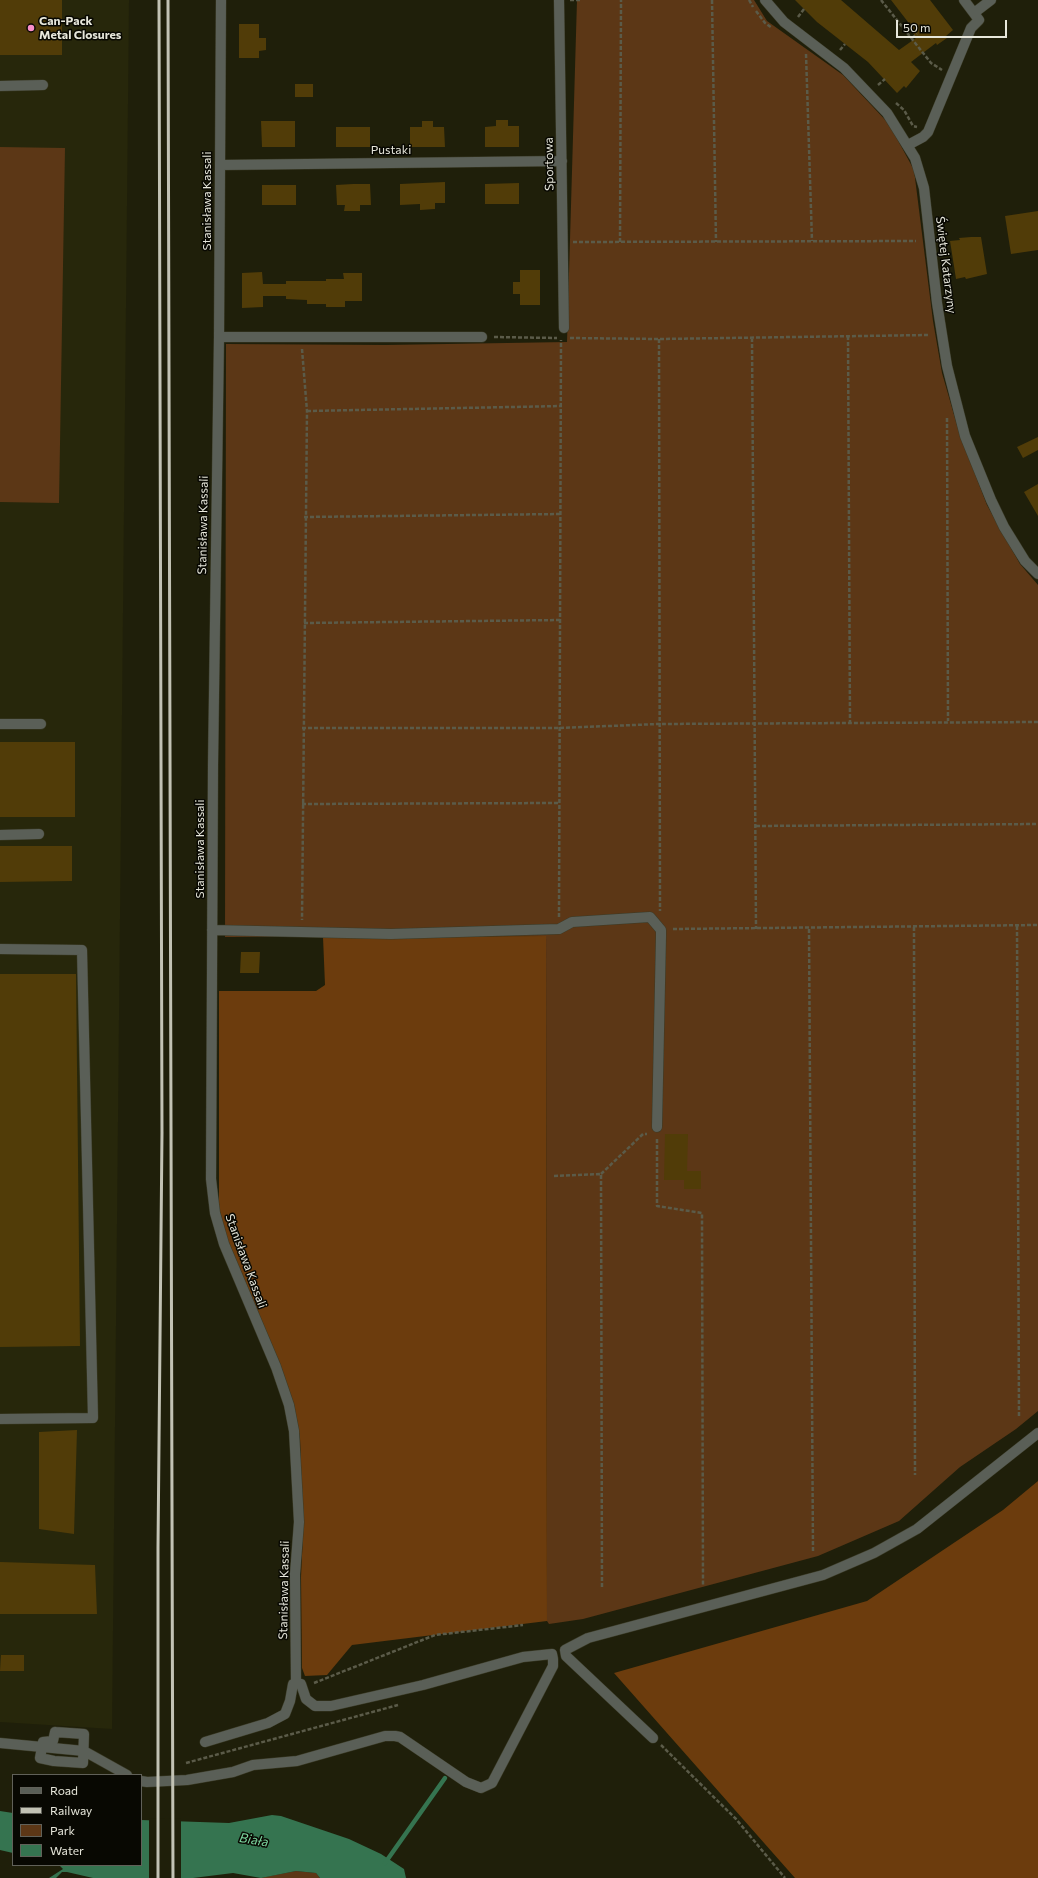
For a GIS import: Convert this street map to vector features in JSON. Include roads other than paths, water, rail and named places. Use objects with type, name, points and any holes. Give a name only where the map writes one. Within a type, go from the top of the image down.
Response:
[{"type":"street","name":"Stanisława Kassali","points":[[221,0],[221,165],[213,765],[211,1179],[215,1214],[224,1244],[276,1367],[289,1405],[294,1431],[299,1522],[295,1574],[299,1684]]},
{"type":"street","name":"Sportowa","points":[[559,0],[563,242],[562,333]]},
{"type":"street","name":"Świętej Katarzyny","points":[[765,0],[784,22],[844,68],[888,113],[915,158],[924,188],[937,303],[947,366],[965,436],[991,500],[1004,527],[1025,560],[1038,574]]},
{"type":"street","points":[[908,146],[923,137],[928,132],[971,28],[978,20],[964,0]]},
{"type":"street","points":[[974,13],[991,0]]},
{"type":"street","points":[[0,86],[43,85]]},
{"type":"street","name":"Pustaki","points":[[221,165],[562,161]]},
{"type":"street","points":[[219,337],[482,337]]},
{"type":"street","points":[[0,724],[41,724]]},
{"type":"street","points":[[0,835],[39,834]]},
{"type":"street","points":[[212,930],[391,934],[559,929],[572,922],[650,917],[665,930],[661,993],[657,1129]]},
{"type":"street","points":[[0,949],[82,950],[93,1418],[0,1419]]},
{"type":"street","points":[[654,1738],[565,1650],[588,1638],[823,1575],[874,1553],[917,1529],[1038,1433]]},
{"type":"street","points":[[142,1781],[195,1779],[233,1772],[253,1765],[297,1760],[385,1736],[395,1736],[400,1737],[466,1782],[481,1788],[492,1783],[553,1666],[551,1660],[552,1654],[523,1657],[423,1685],[331,1706],[316,1706],[306,1698],[299,1684],[293,1684],[290,1701],[285,1714],[268,1723],[205,1742]]},
{"type":"street","points":[[551,1660],[570,1654]]},
{"type":"street","points":[[42,1747],[43,1742],[53,1741],[55,1732],[84,1734],[84,1751]]},
{"type":"street","points":[[0,1743],[84,1751],[125,1774]]},
{"type":"water","points":[[0,1811],[12,1813],[12,1853],[0,1850]]},
{"type":"water","name":"Biała","points":[[272,1815],[281,1816],[349,1839],[381,1854],[404,1869],[406,1878],[320,1878],[316,1873],[296,1871],[261,1878],[233,1873],[193,1878],[93,1878],[62,1872],[56,1878],[49,1878],[63,1869],[60,1866],[142,1866],[142,1820],[229,1823]]},
{"type":"waterway","points":[[385,1863],[445,1778]]},
{"type":"railway","points":[[158,1878],[158,1547],[162,1132],[159,0]]},
{"type":"railway","points":[[168,0],[173,1878]]},
{"type":"place","name":"Can-Pack Metal Closures","points":[[31,28]]}]
